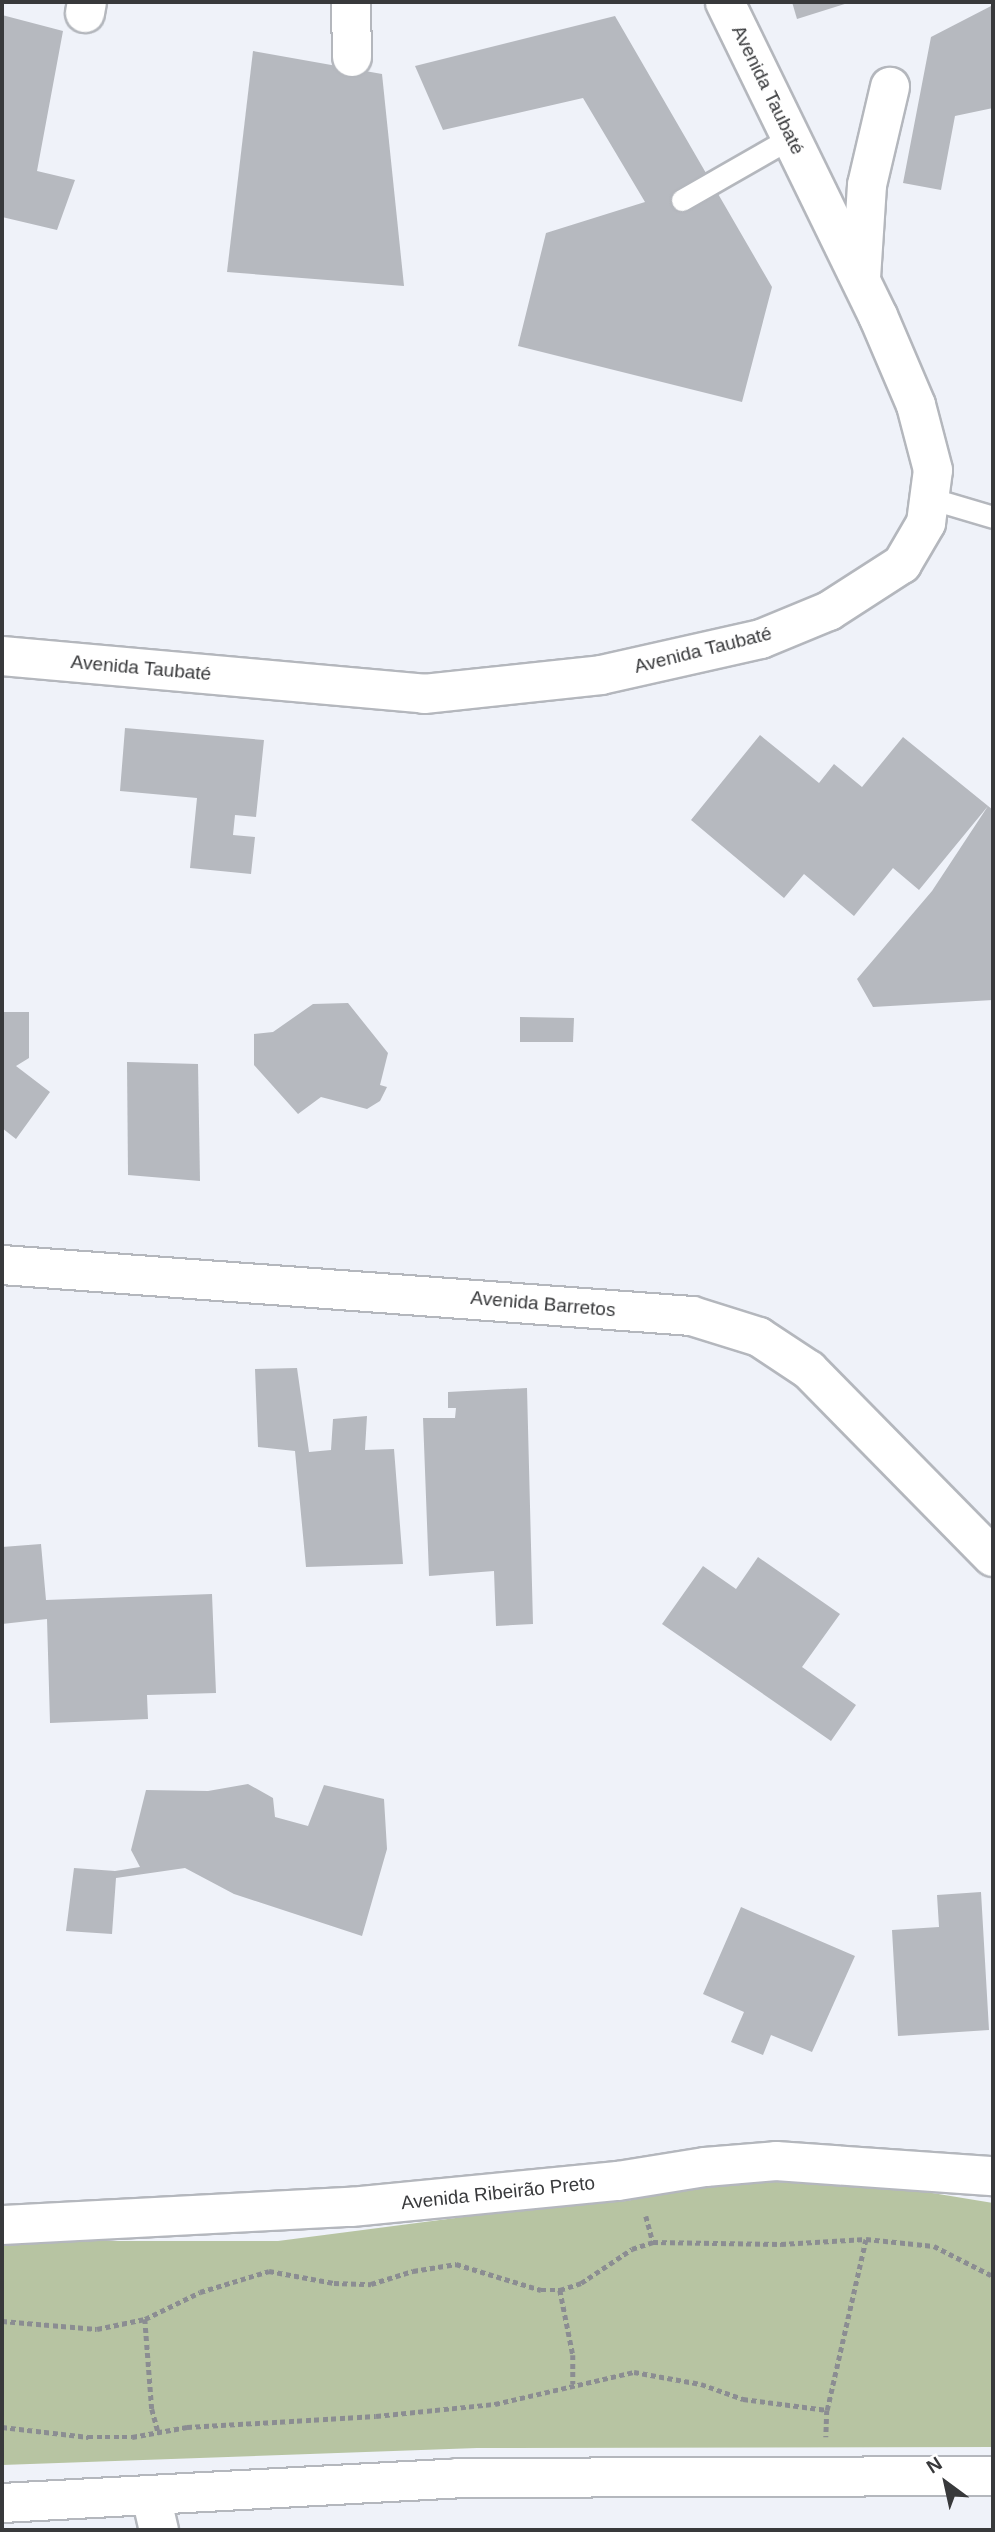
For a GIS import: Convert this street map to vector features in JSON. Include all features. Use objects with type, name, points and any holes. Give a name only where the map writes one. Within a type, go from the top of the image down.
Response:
[{"type":"street","points":[[351,2],[352,57]]},
{"type":"street","name":"Avenida Taubaté","points":[[2,656],[424,694],[601,676],[761,639],[829,611],[902,564],[926,523],[933,470],[916,405],[861,282],[725,2]]},
{"type":"street","points":[[861,282],[867,185],[890,87]]},
{"type":"street","name":"Avenida Barretos","points":[[2,1265],[692,1316],[759,1337],[809,1370],[993,1557]]},
{"type":"street","name":"Avenida Ribeirão Preto","points":[[2,2225],[351,2207],[618,2181],[705,2167],[776,2161],[993,2176]]},
{"type":"street","points":[[2,2503],[155,2513],[457,2479],[993,2476]]},
{"type":"lane","points":[[682,200],[792,137]]},
{"type":"lane","points":[[929,498],[993,517]]},
{"type":"path","points":[[825,2477],[827,2410],[866,2239]]},
{"type":"path","points":[[2,2320],[97,2329],[145,2319],[200,2292],[269,2271],[334,2283],[371,2284],[413,2270],[456,2264],[541,2290],[560,2290],[581,2283],[632,2249],[653,2242],[781,2244],[866,2239],[934,2246],[993,2276]]},
{"type":"path","points":[[560,2290],[573,2355],[573,2384]]},
{"type":"path","points":[[145,2319],[152,2409],[158,2432]]},
{"type":"path","points":[[2,2427],[88,2437],[132,2437],[187,2427],[376,2416],[495,2404],[634,2372],[701,2384],[743,2399],[827,2410]]},
{"type":"green space","points":[[759,2181],[902,2188],[993,2203],[993,2447],[477,2448],[2,2465],[2,2241],[278,2241],[494,2213],[626,2201],[701,2187]]},
{"type":"building","points":[[792,2],[851,2],[797,19]]},
{"type":"building","points":[[993,5],[993,108],[955,116],[941,190],[903,183],[931,37]]},
{"type":"building","points":[[2,15],[63,31],[37,171],[75,180],[57,230],[2,217]]},
{"type":"building","points":[[615,16],[772,287],[742,402],[518,346],[546,233],[645,202],[583,98],[443,130],[415,66]]},
{"type":"building","points":[[253,51],[382,74],[404,286],[227,272]]},
{"type":"building","points":[[125,728],[264,740],[256,817],[235,815],[233,835],[255,837],[251,874],[190,868],[197,798],[120,791]]},
{"type":"building","points":[[760,735],[819,783],[834,764],[862,787],[903,737],[993,810],[993,1000],[873,1007],[857,979],[932,891],[988,806],[919,890],[893,868],[854,916],[804,874],[784,898],[691,820]]},
{"type":"building","points":[[348,1003],[388,1053],[380,1085],[387,1087],[380,1101],[367,1109],[321,1097],[298,1114],[254,1065],[254,1034],[273,1032],[313,1004]]},
{"type":"building","points":[[2,1012],[29,1012],[29,1058],[16,1066],[50,1092],[16,1139],[2,1128]]},
{"type":"building","points":[[520,1017],[574,1018],[573,1042],[520,1042]]},
{"type":"building","points":[[127,1062],[198,1064],[200,1181],[128,1175]]},
{"type":"building","points":[[297,1368],[309,1452],[331,1450],[333,1419],[367,1416],[365,1450],[394,1449],[403,1564],[306,1567],[295,1451],[258,1447],[255,1369]]},
{"type":"building","points":[[527,1388],[533,1624],[496,1626],[494,1571],[429,1576],[423,1418],[455,1418],[456,1408],[448,1408],[448,1392]]},
{"type":"building","points":[[41,1544],[46,1600],[212,1594],[216,1693],[147,1695],[148,1719],[50,1723],[47,1619],[2,1624],[2,1547]]},
{"type":"building","points":[[758,1557],[840,1614],[802,1667],[856,1705],[831,1741],[662,1624],[703,1566],[736,1589]]},
{"type":"building","points":[[248,1784],[273,1798],[275,1817],[308,1826],[324,1785],[384,1799],[387,1849],[362,1936],[234,1894],[185,1868],[116,1878],[112,1934],[66,1931],[74,1868],[115,1871],[140,1867],[131,1850],[146,1790],[208,1791]]},
{"type":"building","points":[[981,1892],[989,2030],[898,2036],[892,1930],[939,1927],[937,1895]]},
{"type":"building","points":[[741,1907],[855,1956],[812,2052],[771,2035],[763,2055],[731,2042],[744,2012],[703,1994]]}]
